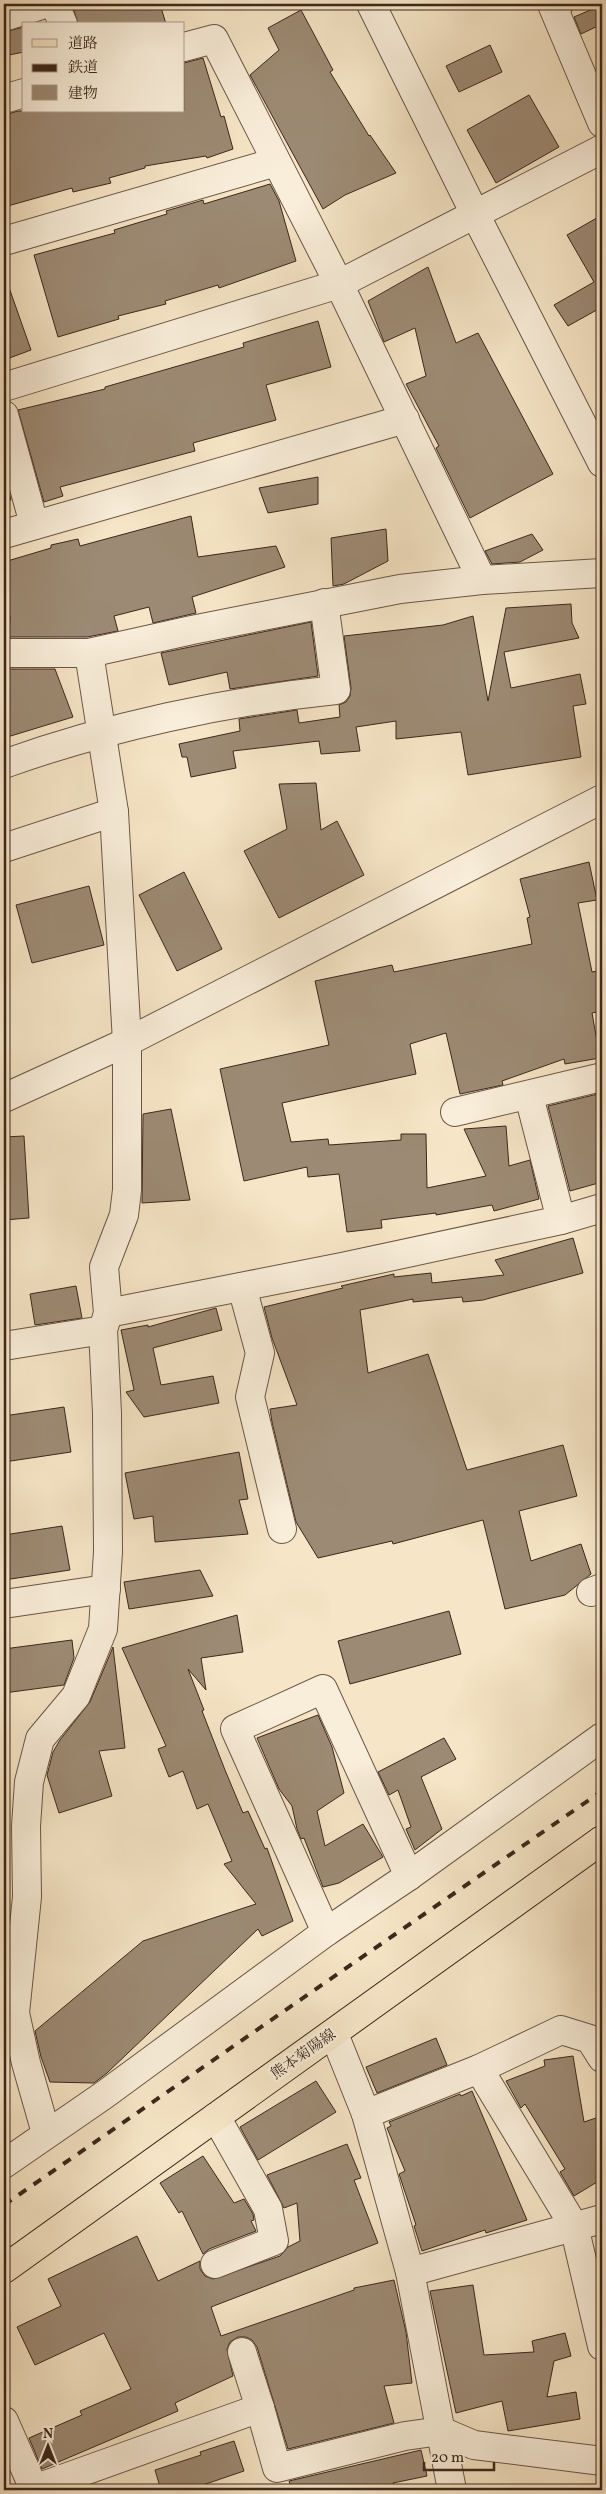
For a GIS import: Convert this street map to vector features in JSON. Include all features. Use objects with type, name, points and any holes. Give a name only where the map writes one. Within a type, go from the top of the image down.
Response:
[{"type":"main road","name":"熊本菊陽線","points":[[4,2269],[602,1840]]},
{"type":"street","points":[[4,17],[45,4]]},
{"type":"street","points":[[55,4],[62,22]]},
{"type":"street","points":[[371,4],[474,214],[602,463]]},
{"type":"street","points":[[560,4],[553,7],[602,123]]},
{"type":"street","points":[[185,47],[214,39],[339,284],[482,580]]},
{"type":"street","points":[[4,99],[22,94]]},
{"type":"street","points":[[4,386],[339,284],[602,149]]},
{"type":"street","points":[[4,241],[276,162]]},
{"type":"street","points":[[4,415],[34,524]]},
{"type":"street","points":[[4,534],[405,419]]},
{"type":"street","points":[[4,653],[89,653],[324,603],[400,589],[482,580],[602,577]]},
{"type":"street","points":[[4,764],[102,735],[231,704],[336,690],[324,603]]},
{"type":"street","points":[[46,2133],[26,2064],[15,2012],[27,1897],[15,1827],[40,1739],[76,1696],[103,1630],[108,1552],[104,1267],[124,1215],[127,1190],[127,1042],[114,812],[89,653]]},
{"type":"street","points":[[4,1098],[127,1042],[602,799]]},
{"type":"street","points":[[4,848],[114,812]]},
{"type":"street","points":[[456,1112],[602,1077]]},
{"type":"street","points":[[529,1096],[561,1220]]},
{"type":"street","points":[[4,1346],[242,1286],[561,1220],[602,1208]]},
{"type":"street","points":[[242,1286],[260,1353],[250,1397],[282,1529]]},
{"type":"street","points":[[4,1604],[106,1589]]},
{"type":"street","points":[[326,1932],[235,1729],[323,1689],[408,1876]]},
{"type":"street","points":[[4,2164],[46,2133],[104,2095],[326,1932],[602,1738]]},
{"type":"street","points":[[366,2114],[479,2068],[561,2030],[590,2039],[602,2058]]},
{"type":"street","points":[[334,2034],[366,2114],[410,2272],[452,2490]]},
{"type":"street","points":[[479,2068],[574,2226],[602,2346]]},
{"type":"street","points":[[215,2264],[274,2241],[268,2209],[216,2117]]},
{"type":"street","points":[[410,2272],[602,2219]]},
{"type":"street","points":[[242,2352],[277,2468],[405,2436],[441,2431],[474,2445],[602,2460]]},
{"type":"street","points":[[4,2421],[32,2490],[260,2408]]},
{"type":"building","points":[[72,4],[160,4],[165,22],[77,22]]},
{"type":"building","points":[[602,5],[602,24],[581,34],[574,17]]},
{"type":"building","points":[[301,10],[333,70],[330,72],[369,136],[396,173],[345,195],[323,209],[250,75],[279,50],[268,28]]},
{"type":"building","points":[[22,28],[22,52],[4,56],[4,32]]},
{"type":"building","points":[[490,45],[502,72],[459,92],[446,66]]},
{"type":"building","points":[[203,58],[221,117],[224,116],[233,149],[207,158],[206,156],[145,166],[145,168],[109,178],[111,183],[73,192],[72,188],[4,207],[4,115],[18,111],[185,112],[185,63]]},
{"type":"building","points":[[529,95],[559,147],[496,183],[467,130]]},
{"type":"building","points":[[270,184],[279,201],[296,261],[219,288],[218,285],[165,301],[166,304],[118,316],[119,319],[58,337],[34,255],[115,233],[114,230],[167,214],[166,211],[203,200],[204,204]]},
{"type":"building","points":[[602,215],[602,307],[568,326],[554,305],[594,282],[567,235]]},
{"type":"building","points":[[428,267],[456,343],[478,333],[553,474],[470,518],[436,448],[439,446],[406,384],[426,376],[415,328],[384,342],[368,301]]},
{"type":"building","points":[[6,279],[31,350],[4,360],[4,280]]},
{"type":"building","points":[[318,321],[331,367],[266,385],[276,420],[193,443],[195,451],[60,487],[63,496],[44,502],[18,410],[105,389],[105,387],[244,347],[243,343]]},
{"type":"building","points":[[4,473],[11,500],[4,502]]},
{"type":"building","points":[[318,477],[318,504],[268,513],[259,488]]},
{"type":"building","points":[[191,516],[198,557],[276,546],[285,567],[192,597],[196,613],[153,623],[149,607],[114,616],[118,631],[87,637],[9,637],[10,616],[4,617],[4,562],[51,548],[51,545],[78,539],[80,546]]},
{"type":"building","points":[[386,529],[388,561],[344,584],[333,586],[331,538]]},
{"type":"building","points":[[532,534],[543,550],[520,562],[492,564],[485,551]]},
{"type":"building","points":[[571,604],[572,623],[579,638],[504,652],[511,688],[580,674],[586,704],[573,706],[581,757],[468,775],[461,732],[396,739],[396,721],[356,727],[360,751],[321,754],[319,741],[233,751],[236,768],[191,777],[187,757],[182,757],[179,744],[240,731],[239,719],[297,710],[299,723],[340,717],[339,705],[346,702],[350,696],[351,688],[344,636],[443,625],[473,616],[488,701],[506,608]]},
{"type":"building","points":[[311,622],[318,676],[230,689],[227,672],[169,685],[161,653]]},
{"type":"building","points":[[4,669],[55,669],[73,717],[4,738]]},
{"type":"building","points":[[316,783],[321,830],[337,821],[364,875],[279,918],[244,851],[287,829],[279,784]]},
{"type":"building","points":[[589,862],[597,900],[578,903],[592,972],[602,970],[602,1011],[592,1013],[600,1058],[565,1064],[564,1059],[502,1081],[503,1085],[460,1094],[446,1033],[410,1044],[416,1074],[282,1103],[291,1142],[328,1139],[329,1145],[401,1140],[401,1134],[426,1134],[427,1188],[486,1176],[464,1129],[506,1126],[509,1166],[530,1160],[539,1199],[494,1211],[492,1205],[436,1215],[436,1213],[381,1220],[382,1228],[347,1232],[339,1174],[308,1177],[307,1167],[244,1181],[220,1069],[329,1045],[315,981],[392,965],[394,972],[532,944],[527,918],[530,917],[520,879]]},
{"type":"building","points":[[184,872],[222,949],[177,971],[139,895]]},
{"type":"building","points":[[89,886],[104,945],[32,963],[16,905]]},
{"type":"building","points":[[602,1093],[602,1182],[570,1191],[548,1106]]},
{"type":"building","points":[[171,1109],[190,1200],[142,1203],[143,1114]]},
{"type":"building","points":[[24,1136],[29,1218],[4,1220],[4,1137]]},
{"type":"building","points":[[573,1238],[583,1273],[483,1300],[463,1302],[462,1297],[413,1302],[413,1299],[360,1310],[368,1373],[428,1354],[467,1470],[563,1445],[577,1496],[519,1511],[531,1561],[581,1544],[591,1574],[565,1595],[505,1609],[483,1520],[393,1544],[392,1541],[318,1558],[296,1522],[272,1422],[270,1409],[297,1405],[272,1338],[264,1307],[394,1274],[394,1277],[431,1273],[432,1283],[504,1275],[495,1260]]},
{"type":"building","points":[[76,1286],[82,1318],[35,1325],[30,1294]]},
{"type":"building","points":[[216,1308],[222,1330],[153,1348],[161,1385],[213,1376],[219,1403],[144,1417],[126,1392],[134,1390],[121,1330],[148,1325],[148,1327]]},
{"type":"building","points":[[64,1407],[71,1452],[4,1462],[4,1416]]},
{"type":"building","points":[[239,1452],[248,1499],[239,1500],[248,1534],[155,1542],[153,1516],[134,1519],[125,1473]]},
{"type":"building","points":[[62,1526],[70,1570],[4,1580],[4,1535]]},
{"type":"building","points":[[200,1570],[213,1596],[129,1609],[124,1582]]},
{"type":"building","points":[[449,1611],[461,1654],[350,1684],[338,1641]]},
{"type":"building","points":[[237,1615],[243,1652],[201,1658],[206,1690],[188,1669],[225,1770],[243,1813],[248,1811],[265,1849],[267,1848],[293,1921],[262,1936],[258,1929],[107,2073],[94,2083],[50,2082],[41,2057],[35,2031],[143,1941],[256,1904],[224,1864],[232,1861],[208,1804],[197,1809],[183,1771],[169,1777],[158,1749],[166,1746],[122,1648]]},
{"type":"building","points":[[72,1640],[74,1658],[64,1685],[4,1693],[4,1649]]},
{"type":"building","points":[[113,1647],[125,1748],[99,1751],[112,1796],[59,1813],[47,1775],[53,1752],[60,1740],[90,1702]]},
{"type":"building","points":[[318,1715],[332,1747],[344,1793],[317,1811],[325,1846],[363,1824],[383,1857],[339,1883],[323,1887],[304,1838],[301,1839],[297,1829],[292,1806],[279,1789],[257,1738]]},
{"type":"building","points":[[444,1738],[456,1759],[421,1777],[442,1829],[415,1850],[406,1829],[411,1827],[398,1790],[389,1795],[378,1772]]},
{"type":"building","points":[[436,2038],[447,2065],[377,2093],[366,2067]]},
{"type":"building","points":[[573,2056],[584,2122],[602,2116],[602,2179],[574,2196],[560,2172],[565,2169],[525,2104],[521,2108],[506,2081],[545,2066],[544,2060]]},
{"type":"building","points":[[316,2081],[336,2112],[258,2160],[240,2127]]},
{"type":"building","points":[[472,2091],[527,2220],[486,2233],[485,2230],[422,2251],[414,2226],[416,2225],[399,2174],[405,2171],[387,2128],[391,2126],[389,2122]]},
{"type":"building","points":[[347,2144],[361,2178],[354,2180],[378,2243],[211,2307],[221,2336],[354,2290],[354,2288],[394,2280],[406,2332],[412,2383],[384,2386],[394,2423],[288,2449],[257,2347],[252,2340],[246,2337],[238,2337],[230,2342],[227,2349],[233,2376],[175,2403],[178,2411],[42,2469],[29,2438],[82,2415],[80,2411],[131,2389],[104,2333],[35,2365],[17,2327],[61,2306],[48,2279],[137,2236],[158,2281],[200,2261],[200,2269],[205,2276],[213,2279],[280,2256],[288,2247],[300,2241],[297,2203],[284,2208],[267,2175]]},
{"type":"building","points":[[203,2156],[234,2203],[244,2199],[253,2214],[254,2220],[251,2221],[256,2231],[209,2249],[203,2254],[182,2211],[179,2213],[160,2183]]},
{"type":"building","points":[[473,2285],[484,2355],[534,2352],[532,2341],[565,2333],[571,2356],[554,2361],[547,2397],[576,2392],[580,2419],[508,2431],[502,2401],[456,2413],[430,2291]]},
{"type":"building","points":[[234,2441],[244,2471],[197,2487],[198,2490],[161,2490],[155,2470],[201,2455],[200,2452]]},
{"type":"building","points":[[421,2450],[427,2476],[393,2483],[399,2490],[292,2490],[289,2481]]},
{"type":"railway","points":[[4,2205],[602,1791]]}]
